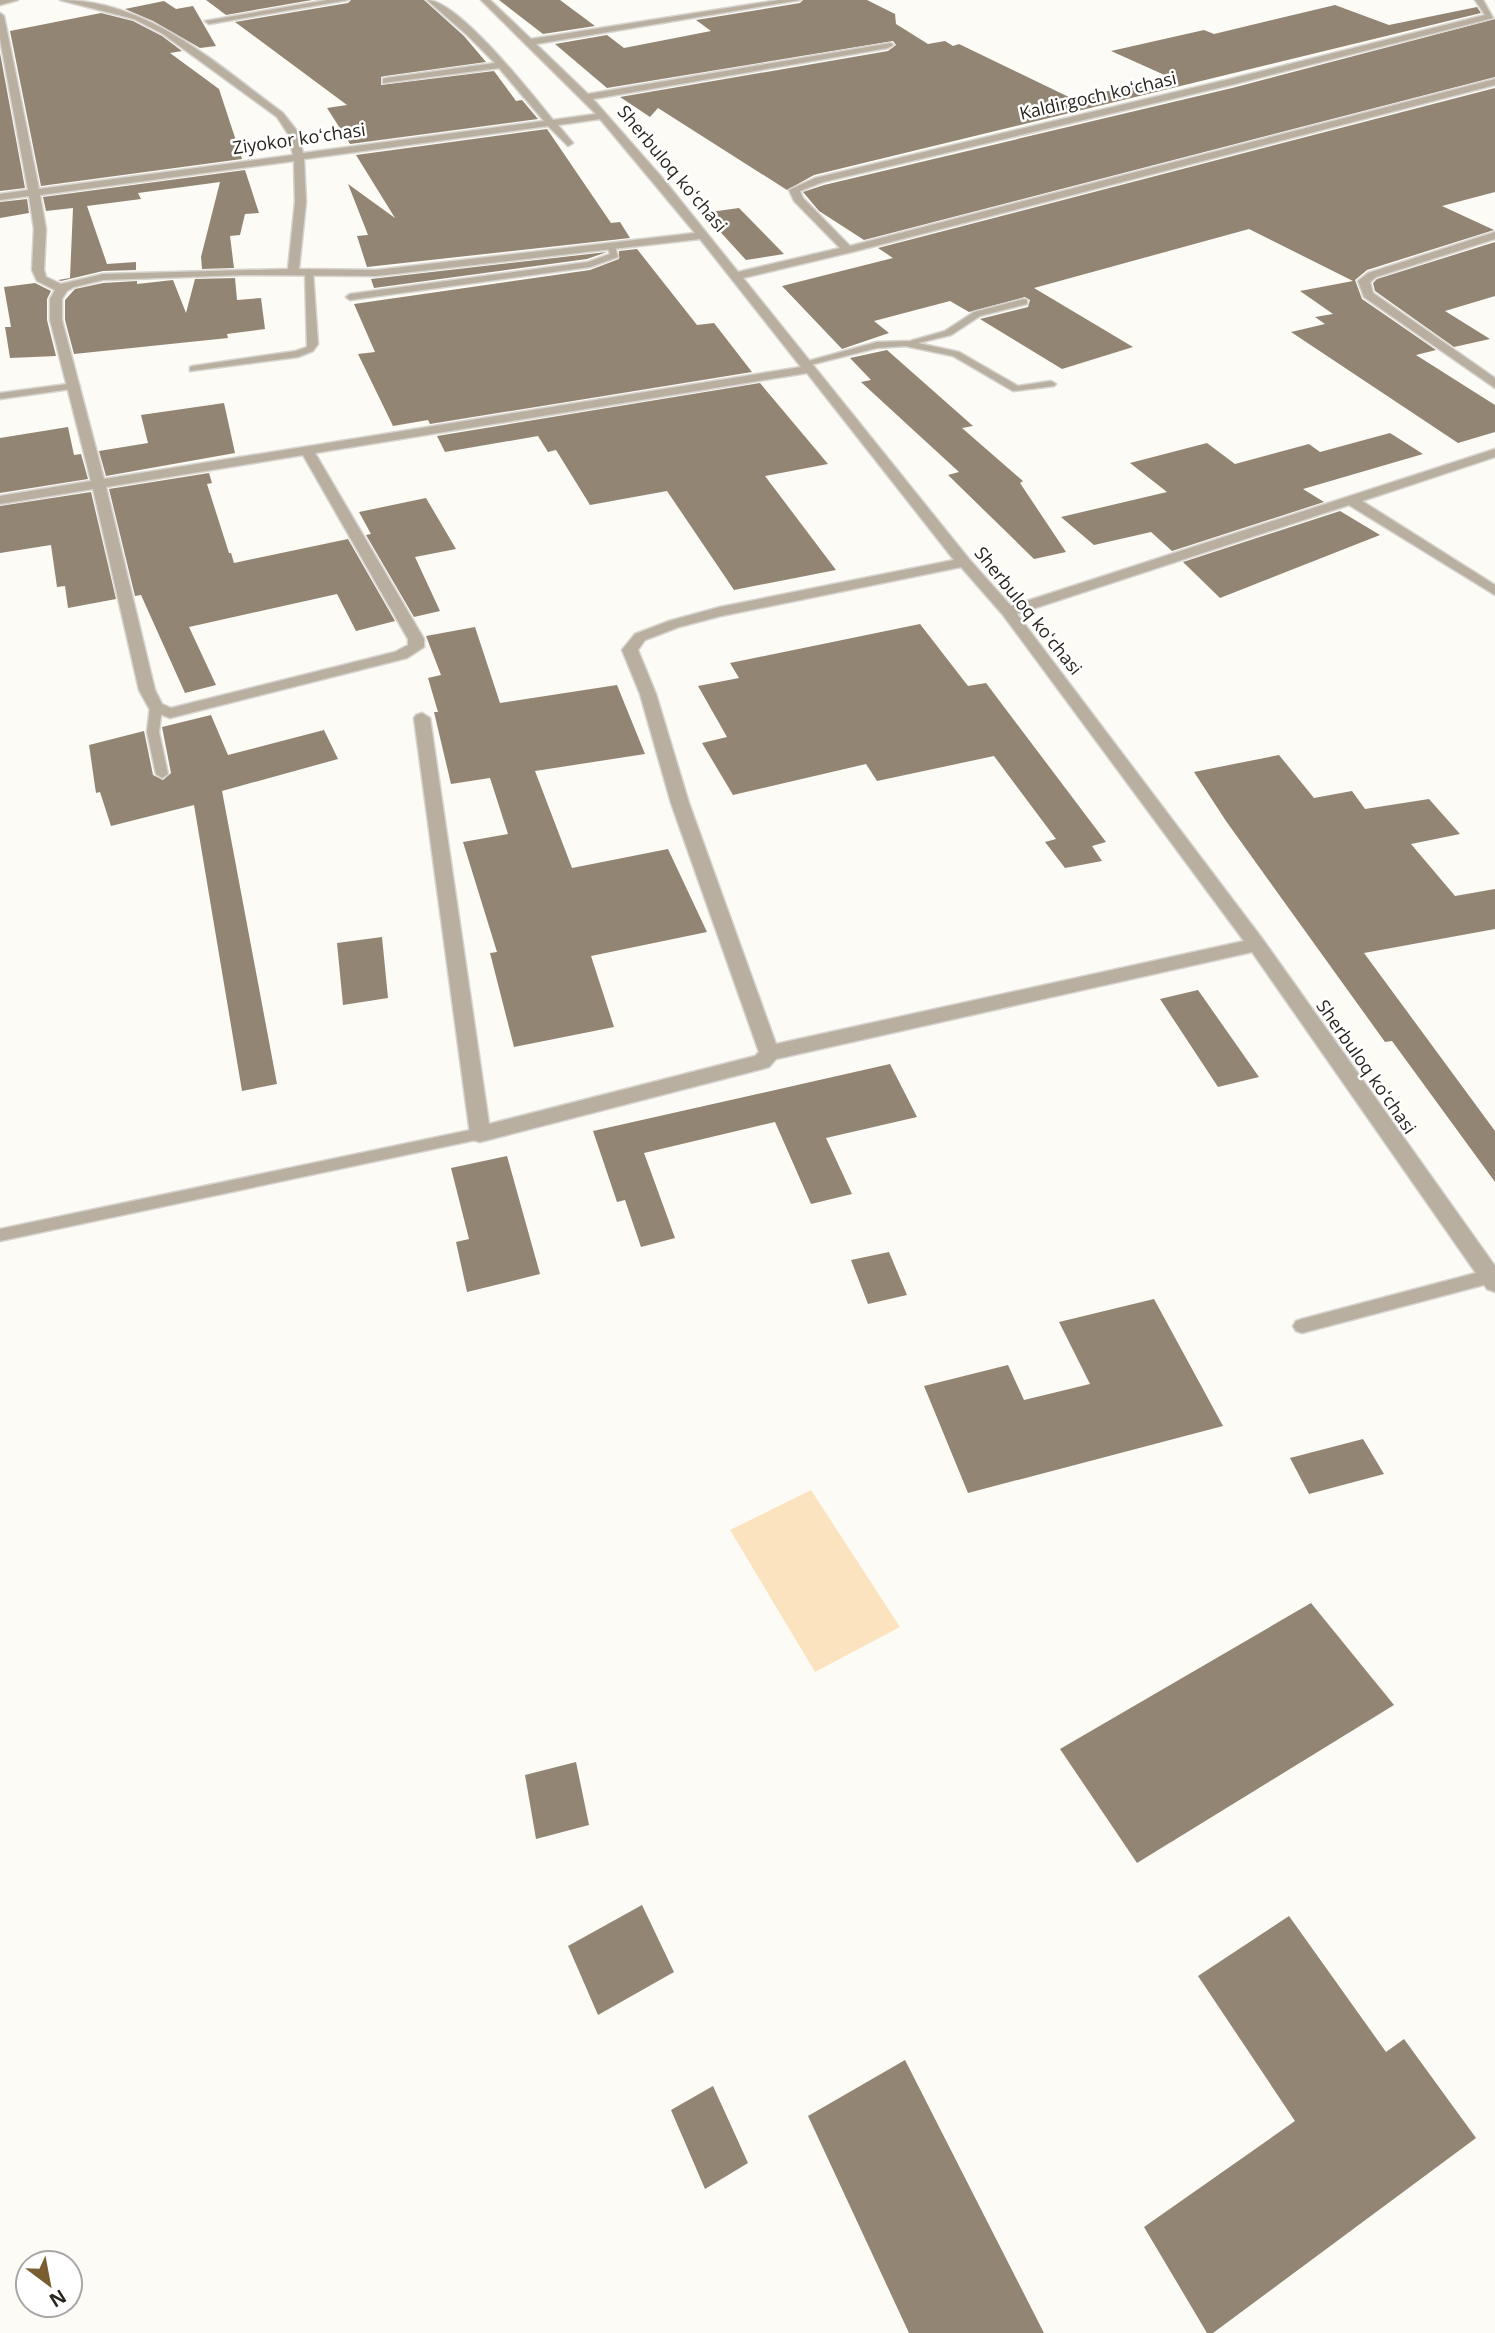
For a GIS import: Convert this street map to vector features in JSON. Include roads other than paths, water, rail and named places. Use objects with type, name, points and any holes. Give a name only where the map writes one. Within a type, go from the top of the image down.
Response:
[{"type":"street","points":[[0,2],[14,0]]},
{"type":"street","points":[[64,0],[137,17],[166,32],[280,115],[293,134],[298,157],[300,211],[293,272]]},
{"type":"street","points":[[209,21],[344,0]]},
{"type":"street","points":[[431,0],[458,19],[504,65],[568,143]]},
{"type":"street","name":"Sherbuloq koʻchasi","points":[[485,0],[586,96],[703,235],[964,562],[1008,612],[1257,946],[1493,1280]]},
{"type":"street","points":[[528,42],[796,0]]},
{"type":"street","name":"Kaldirgoch koʻchasi","points":[[848,250],[798,199],[794,190],[820,180],[1231,82],[1490,16],[1479,0]]},
{"type":"street","points":[[0,16],[40,229],[38,270],[41,279],[62,289]]},
{"type":"street","points":[[586,96],[888,45]]},
{"type":"street","points":[[386,80],[504,65]]},
{"type":"street","points":[[736,276],[848,250],[1495,82]]},
{"type":"street","name":"Ziyokor koʻchasi","points":[[0,197],[603,116]]},
{"type":"street","points":[[306,449],[416,639],[416,647],[401,655],[232,699],[170,713],[156,707],[147,690],[99,483],[56,320],[56,299],[62,289],[70,284],[103,278],[416,270],[703,235]]},
{"type":"street","points":[[1495,235],[1373,275],[1364,281],[1368,295],[1495,384]]},
{"type":"street","points":[[0,500],[808,366]]},
{"type":"street","points":[[1008,612],[1495,453]]},
{"type":"street","points":[[1351,500],[1495,591]]},
{"type":"street","points":[[769,1054],[680,803],[648,694],[630,650],[640,637],[674,624],[720,612],[964,562]]},
{"type":"street","points":[[422,718],[481,1134],[762,1062],[769,1054],[1257,946]]},
{"type":"lane","points":[[350,297],[590,264],[615,255],[611,246]]},
{"type":"lane","points":[[192,369],[298,354],[310,349],[313,344],[309,272]]},
{"type":"lane","points":[[808,366],[877,345],[905,343],[948,332],[978,314],[1024,302]]},
{"type":"lane","points":[[905,343],[956,354],[1016,389],[1051,384]]},
{"type":"lane","points":[[0,396],[75,386]]},
{"type":"lane","points":[[156,707],[153,732],[162,774]]},
{"type":"lane","points":[[0,1236],[481,1134]]},
{"type":"lane","points":[[1302,1326],[1493,1280]]}]
